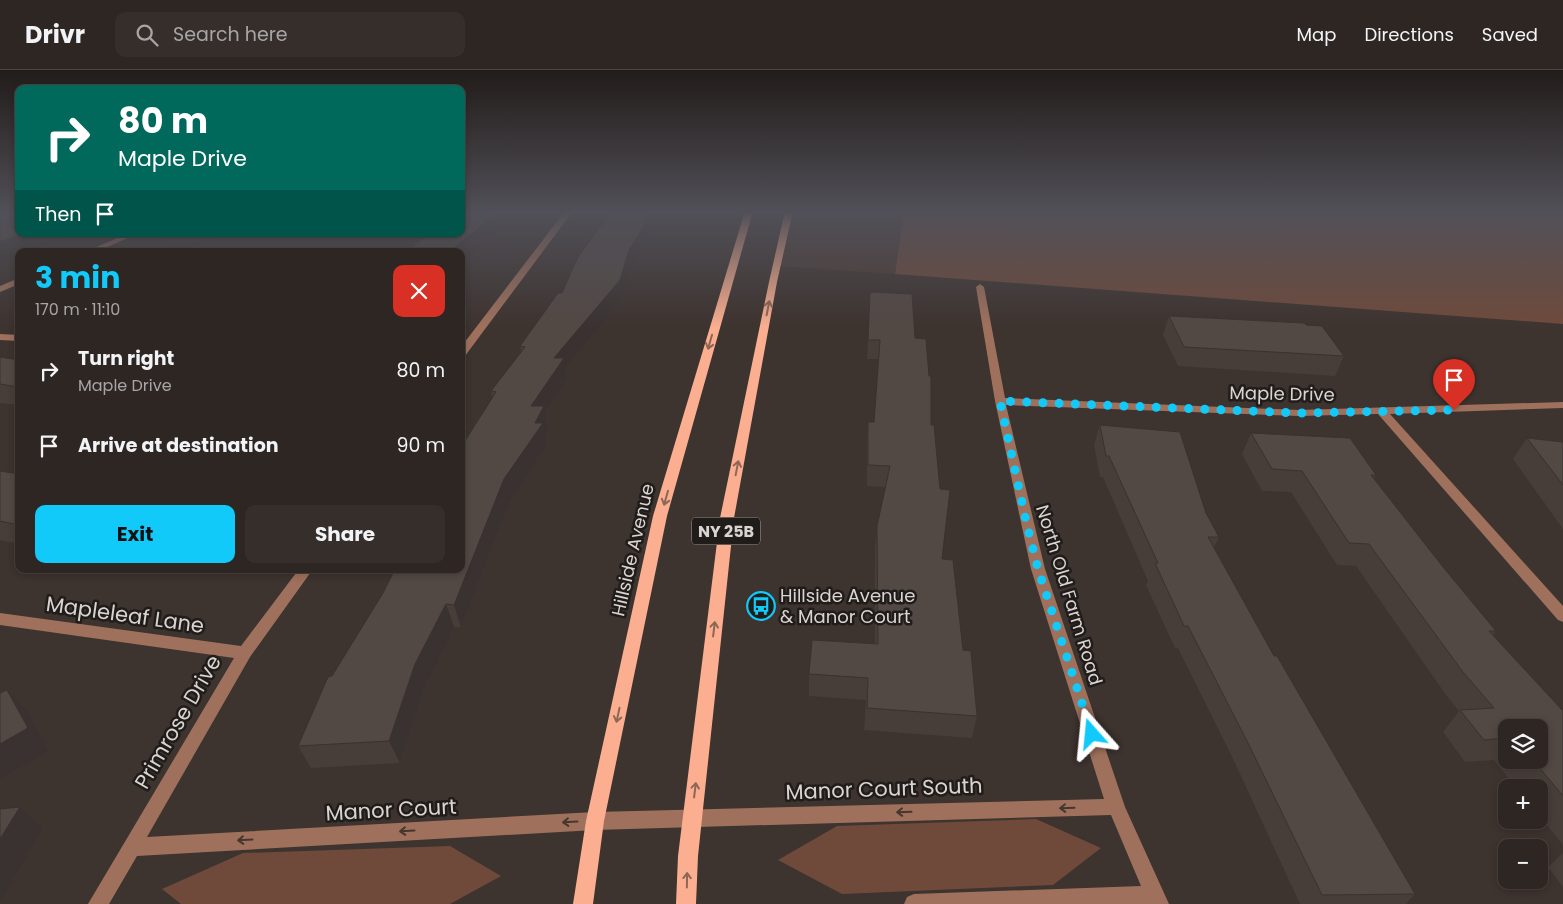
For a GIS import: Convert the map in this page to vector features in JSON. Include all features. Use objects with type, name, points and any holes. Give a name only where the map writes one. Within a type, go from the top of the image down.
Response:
[{"type":"main road","name":"Hillside Avenue","points":[[583,904],[595,820],[660,516],[738,250]]},
{"type":"main road","name":"NY 25B","points":[[686,904],[692,818],[727,518],[780,250]]},
{"type":"street","points":[[465,349],[540,250]]},
{"type":"street","points":[[0,288],[15,282]]},
{"type":"street","name":"North Old Farm Road","points":[[980,287],[1000,401],[1038,569],[1116,807],[1156,899]]},
{"type":"street","points":[[0,337],[15,338]]},
{"type":"street","name":"Maple Drive","points":[[1000,401],[1299,413],[1382,412],[1563,405]]},
{"type":"street","points":[[1382,412],[1563,616]]},
{"type":"street","name":"Primrose Drive","points":[[98,904],[245,653],[303,573]]},
{"type":"street","name":"Mapleleaf Lane","points":[[0,619],[245,653]]},
{"type":"street","name":"Manor Court South","points":[[653,819],[1116,807]]},
{"type":"street","name":"Manor Court","points":[[131,847],[595,820],[653,819]]},
{"type":"street","points":[[914,904],[1156,899]]},
{"type":"shaded area","points":[[781,250],[898,250],[895,274],[777,266]]},
{"type":"shaded area","points":[[898,250],[1563,250],[1563,324],[895,274]]},
{"type":"shaded area","points":[[1036,819],[1101,848],[1053,885],[842,894],[778,860],[837,826]]},
{"type":"shaded area","points":[[450,846],[501,876],[450,904],[181,904],[162,889],[243,853]]},
{"type":"building","points":[[583,250],[629,250],[620,280],[554,358],[564,358],[531,406],[544,406],[535,423],[543,423],[504,479],[454,605],[446,604],[415,664],[389,741],[298,746],[328,677],[332,676],[383,593],[393,573],[465,573],[465,441],[496,392],[491,391],[525,347],[520,346],[558,293],[562,293],[578,257]]},
{"type":"building","points":[[870,292],[912,294],[915,338],[926,339],[929,376],[931,376],[931,425],[934,425],[940,489],[950,490],[942,559],[953,560],[963,650],[971,651],[977,716],[867,708],[868,678],[809,674],[812,640],[878,644],[877,526],[890,466],[868,465],[868,422],[874,422],[880,340],[868,340]]},
{"type":"building","points":[[1169,316],[1304,323],[1306,325],[1322,326],[1344,356],[1184,347]]},
{"type":"building","points":[[0,357],[15,359],[15,386],[0,384]]},
{"type":"building","points":[[1100,425],[1180,432],[1206,513],[1219,537],[1208,537],[1274,656],[1277,656],[1415,894],[1322,895],[1247,741],[1188,626],[1184,626],[1155,563],[1158,563],[1109,456],[1106,456]]},
{"type":"building","points":[[1251,433],[1350,438],[1376,475],[1371,475],[1496,631],[1489,631],[1563,711],[1563,796],[1540,769],[1548,769],[1548,719],[1498,719],[1498,739],[1484,740],[1460,710],[1494,708],[1463,672],[1369,544],[1349,543],[1302,471],[1272,469]]},
{"type":"building","points":[[1527,438],[1563,442],[1563,485]]},
{"type":"building","points":[[0,471],[15,473],[15,524],[0,521]]},
{"type":"building","points":[[7,690],[28,728],[0,744],[0,693]]},
{"type":"building","points":[[20,807],[0,839],[0,809]]},
{"type":"place","name":"Hillside Avenue & Manor Court","points":[[761,606]]},
{"type":"route","points":[[1092,734],[1038,569],[1000,401],[1299,413],[1454,410]]}]
